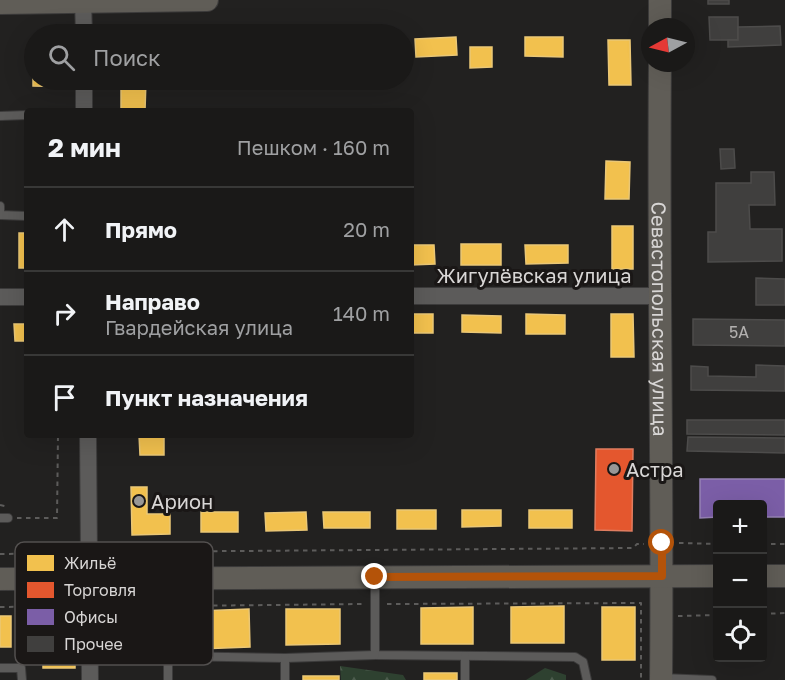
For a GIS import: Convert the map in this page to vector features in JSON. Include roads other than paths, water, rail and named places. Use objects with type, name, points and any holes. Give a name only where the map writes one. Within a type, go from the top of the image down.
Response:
[{"type":"main road","points":[[0,3],[207,0]]},
{"type":"main road","points":[[660,0],[660,18]]},
{"type":"main road","name":"Севастопольская улица","points":[[654,679],[662,576],[658,296],[660,72]]},
{"type":"main road","points":[[213,578],[713,576]]},
{"type":"main road","points":[[767,576],[785,576]]},
{"type":"street","points":[[76,1],[82,24]]},
{"type":"street","points":[[84,90],[84,108]]},
{"type":"street","name":"Жигулёвская улица","points":[[414,296],[658,296]]},
{"type":"street","points":[[0,297],[24,297]]},
{"type":"street","points":[[88,438],[89,542]]},
{"type":"lane","points":[[0,116],[24,116]]},
{"type":"lane","points":[[0,206],[0,215],[24,216]]},
{"type":"lane","points":[[375,577],[375,655]]},
{"type":"lane","points":[[213,657],[285,658],[375,655],[575,657],[583,662],[586,680]]},
{"type":"lane","points":[[465,656],[465,680]]},
{"type":"lane","points":[[285,658],[285,680]]},
{"type":"lane","points":[[0,668],[21,668],[22,680]]},
{"type":"lane","points":[[654,679],[712,680]]},
{"type":"place","name":"Астра","points":[[614,469]]},
{"type":"place","name":"Арион","points":[[139,501]]}]
